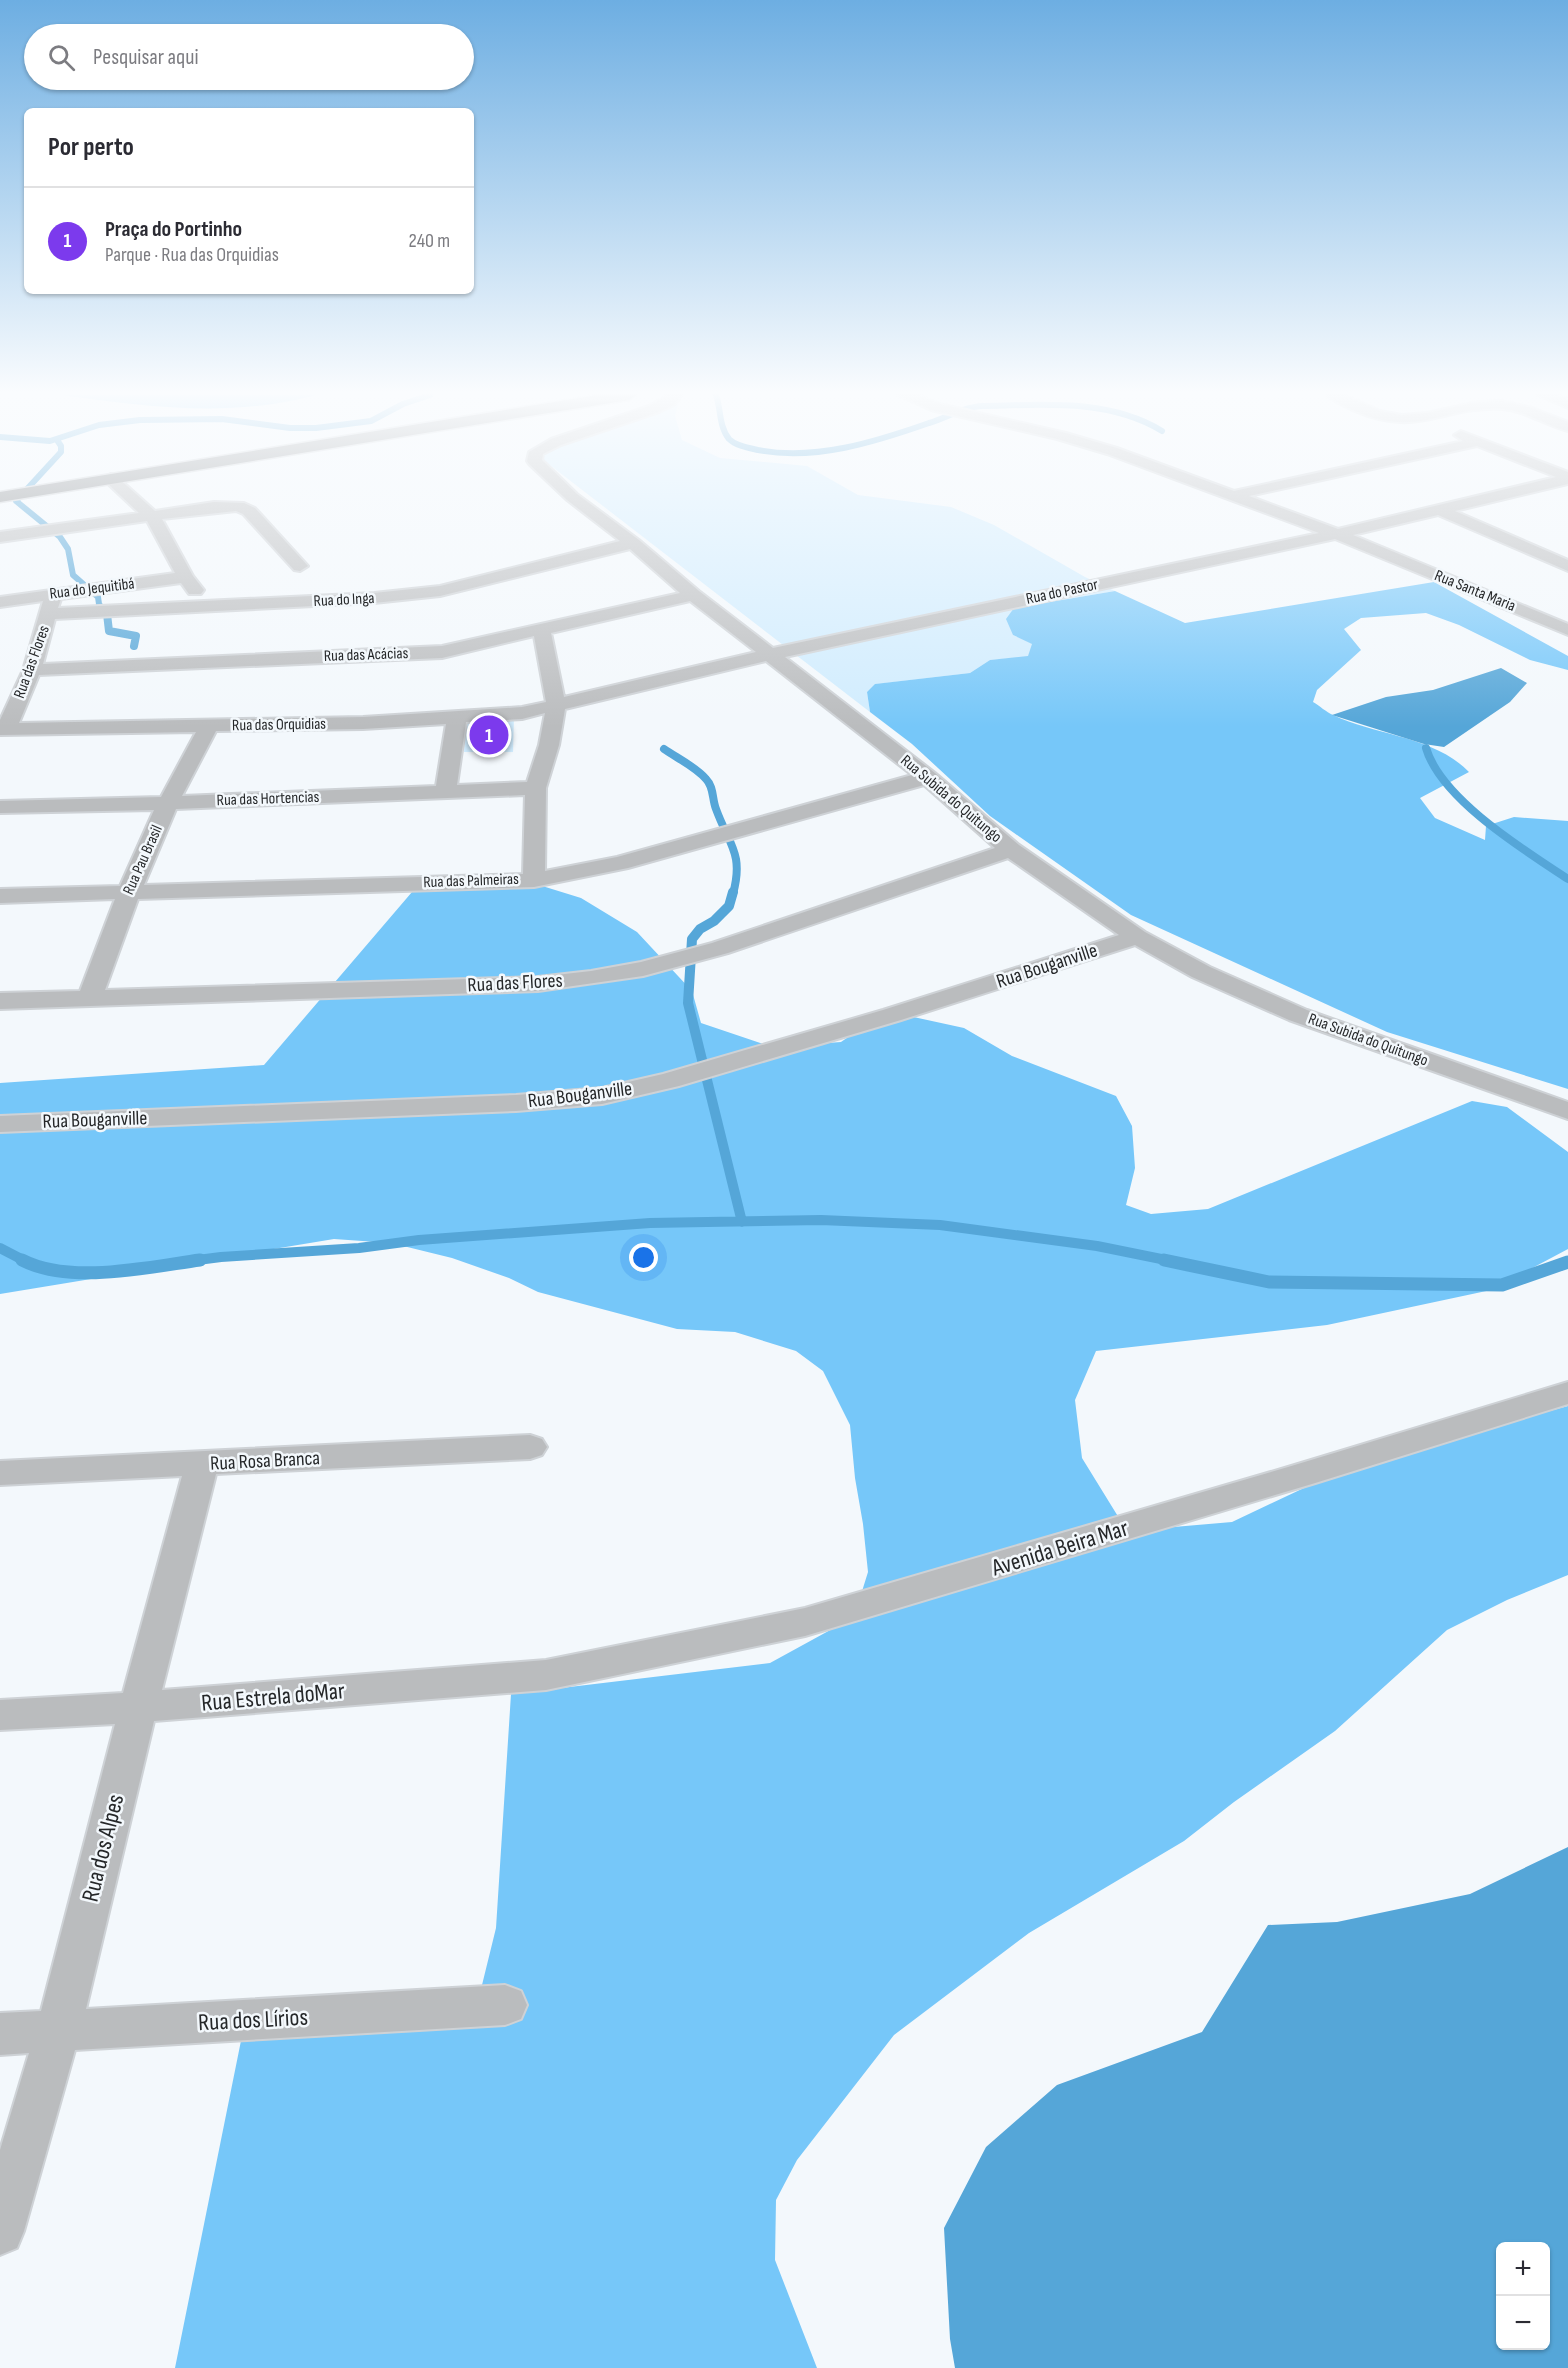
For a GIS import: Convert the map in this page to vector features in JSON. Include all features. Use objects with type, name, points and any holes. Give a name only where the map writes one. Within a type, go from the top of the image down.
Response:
[{"type":"street","points":[[140,506],[152,516],[185,578],[209,607]]},
{"type":"street","points":[[0,537],[214,507],[238,506],[249,511],[300,566]]},
{"type":"street","name":"Rua Subida do Quitungo","points":[[583,506],[633,543],[768,655],[928,777],[1011,850],[1137,937],[1201,972],[1298,1015],[1568,1111]]},
{"type":"street","name":"Rua Santa Maria","points":[[1257,506],[1337,534],[1568,630]]},
{"type":"street","name":"Rua do Pastor","points":[[556,706],[768,655],[1337,534],[1460,506]]},
{"type":"street","points":[[1441,510],[1568,566]]},
{"type":"street","name":"Rua do Inga","points":[[49,614],[374,598],[440,591],[633,543]]},
{"type":"street","name":"Rua do Jequitibá","points":[[0,602],[185,578]]},
{"type":"street","name":"Rua das Flores","points":[[3,729],[32,670],[53,594]]},
{"type":"street","name":"Rua das Acácias","points":[[32,670],[442,652],[693,595]]},
{"type":"street","points":[[534,880],[537,788],[549,745],[556,706],[542,630]]},
{"type":"street","name":"Rua das Orquidias","points":[[3,729],[363,723],[512,714],[556,706]]},
{"type":"street","points":[[445,792],[457,717]]},
{"type":"street","name":"Rua Pau Brasil","points":[[90,998],[129,892],[168,803],[208,727]]},
{"type":"street","name":"Rua das Palmeiras","points":[[0,896],[534,880],[620,863],[928,777]]},
{"type":"street","name":"Rua das Hortencias","points":[[0,807],[168,803],[537,788]]},
{"type":"street","name":"Rua das Flores","points":[[0,1001],[538,984],[591,978],[643,969],[720,948],[1011,850]]},
{"type":"street","name":"Rua Bouganville","points":[[0,1124],[516,1103],[602,1096],[670,1080],[892,1015],[1137,937]]},
{"type":"street","name":"Avenida Beira Mar","points":[[546,1675],[806,1623],[1300,1476],[1568,1393]]},
{"type":"street","name":"Rua Rosa Branca","points":[[0,1473],[530,1447]]},
{"type":"street","name":"Rua dos Alpes","points":[[0,2231],[58,2032],[138,1707],[202,1464]]},
{"type":"street","name":"Rua Estrela doMar","points":[[0,1715],[138,1707],[546,1675]]},
{"type":"street","name":"Rua dos Lírios","points":[[0,2034],[505,2005]]},
{"type":"shaded area","points":[[602,506],[951,507],[994,525],[1085,577],[1115,591],[1014,608],[1013,635],[1033,644],[1028,657],[990,660],[970,673],[876,684],[867,692],[870,712]]},
{"type":"shaded area","points":[[1434,582],[1568,656],[1568,670],[1530,660],[1459,625],[1426,613],[1361,618],[1344,629],[1361,650],[1317,690],[1313,702],[1330,714],[1350,722],[1439,751],[1455,760],[1469,772],[1420,798],[1435,818],[1485,840],[1486,826],[1514,817],[1568,821],[1568,1089],[1387,1032],[1131,915],[990,816],[912,744],[870,712],[867,692],[875,684],[970,673],[990,660],[1028,656],[1032,644],[1013,635],[1006,619],[1014,608],[1115,591],[1185,623]]},
{"type":"shaded area","points":[[1501,668],[1527,683],[1510,702],[1444,747],[1424,744],[1332,715],[1386,697],[1433,690]]},
{"type":"shaded area","points":[[514,716],[513,752],[464,752],[466,718]]},
{"type":"shaded area","points":[[415,883],[539,885],[581,898],[637,932],[692,991],[701,1023],[772,1047],[841,1042],[886,1011],[964,1028],[1012,1056],[1116,1096],[1132,1126],[1135,1168],[1126,1205],[1151,1214],[1208,1209],[1472,1101],[1507,1107],[1568,1152],[1568,1249],[1491,1290],[1327,1325],[1096,1351],[1075,1400],[1082,1458],[1127,1531],[1232,1522],[1357,1463],[1568,1406],[1568,1575],[1507,1600],[1447,1630],[1335,1731],[1234,1802],[1184,1841],[1029,1933],[894,2035],[797,2160],[776,2200],[775,2260],[817,2368],[175,2368],[247,2011],[482,1985],[496,1928],[511,1694],[770,1663],[854,1617],[868,1572],[850,1425],[823,1371],[796,1351],[735,1332],[677,1329],[538,1292],[509,1278],[452,1258],[391,1243],[334,1239],[0,1294],[0,1083],[264,1065],[412,892]]},
{"type":"shaded area","points":[[1568,1847],[1568,2368],[955,2368],[950,2339],[944,2228],[986,2147],[1057,2085],[1202,2032],[1268,1925],[1337,1922],[1470,1894]]},
{"type":"waterway","points":[[22,506],[60,537],[68,549],[73,575],[98,597],[99,604],[105,612]]},
{"type":"waterway","points":[[104,610],[107,614],[109,631],[136,636],[134,646]]},
{"type":"waterway","points":[[1426,748],[1448,786],[1466,804],[1486,822],[1568,879]]},
{"type":"waterway","points":[[664,749],[697,771],[710,786],[716,809],[736,859],[733,894]]},
{"type":"waterway","points":[[733,892],[729,906],[714,921],[700,929],[692,939],[688,1003],[742,1221]]},
{"type":"waterway","points":[[742,1221],[821,1220],[940,1225],[1097,1246],[1171,1261]]},
{"type":"waterway","points":[[190,1261],[359,1248],[419,1240],[650,1223],[742,1221]]},
{"type":"waterway","points":[[0,1248],[25,1261]]},
{"type":"waterway","points":[[22,1260],[63,1272],[86,1273],[134,1270],[200,1260]]},
{"type":"waterway","points":[[1164,1260],[1269,1282],[1502,1285],[1568,1262]]},
{"type":"place","name":"Praça do Portinho","points":[[489,735]]}]
